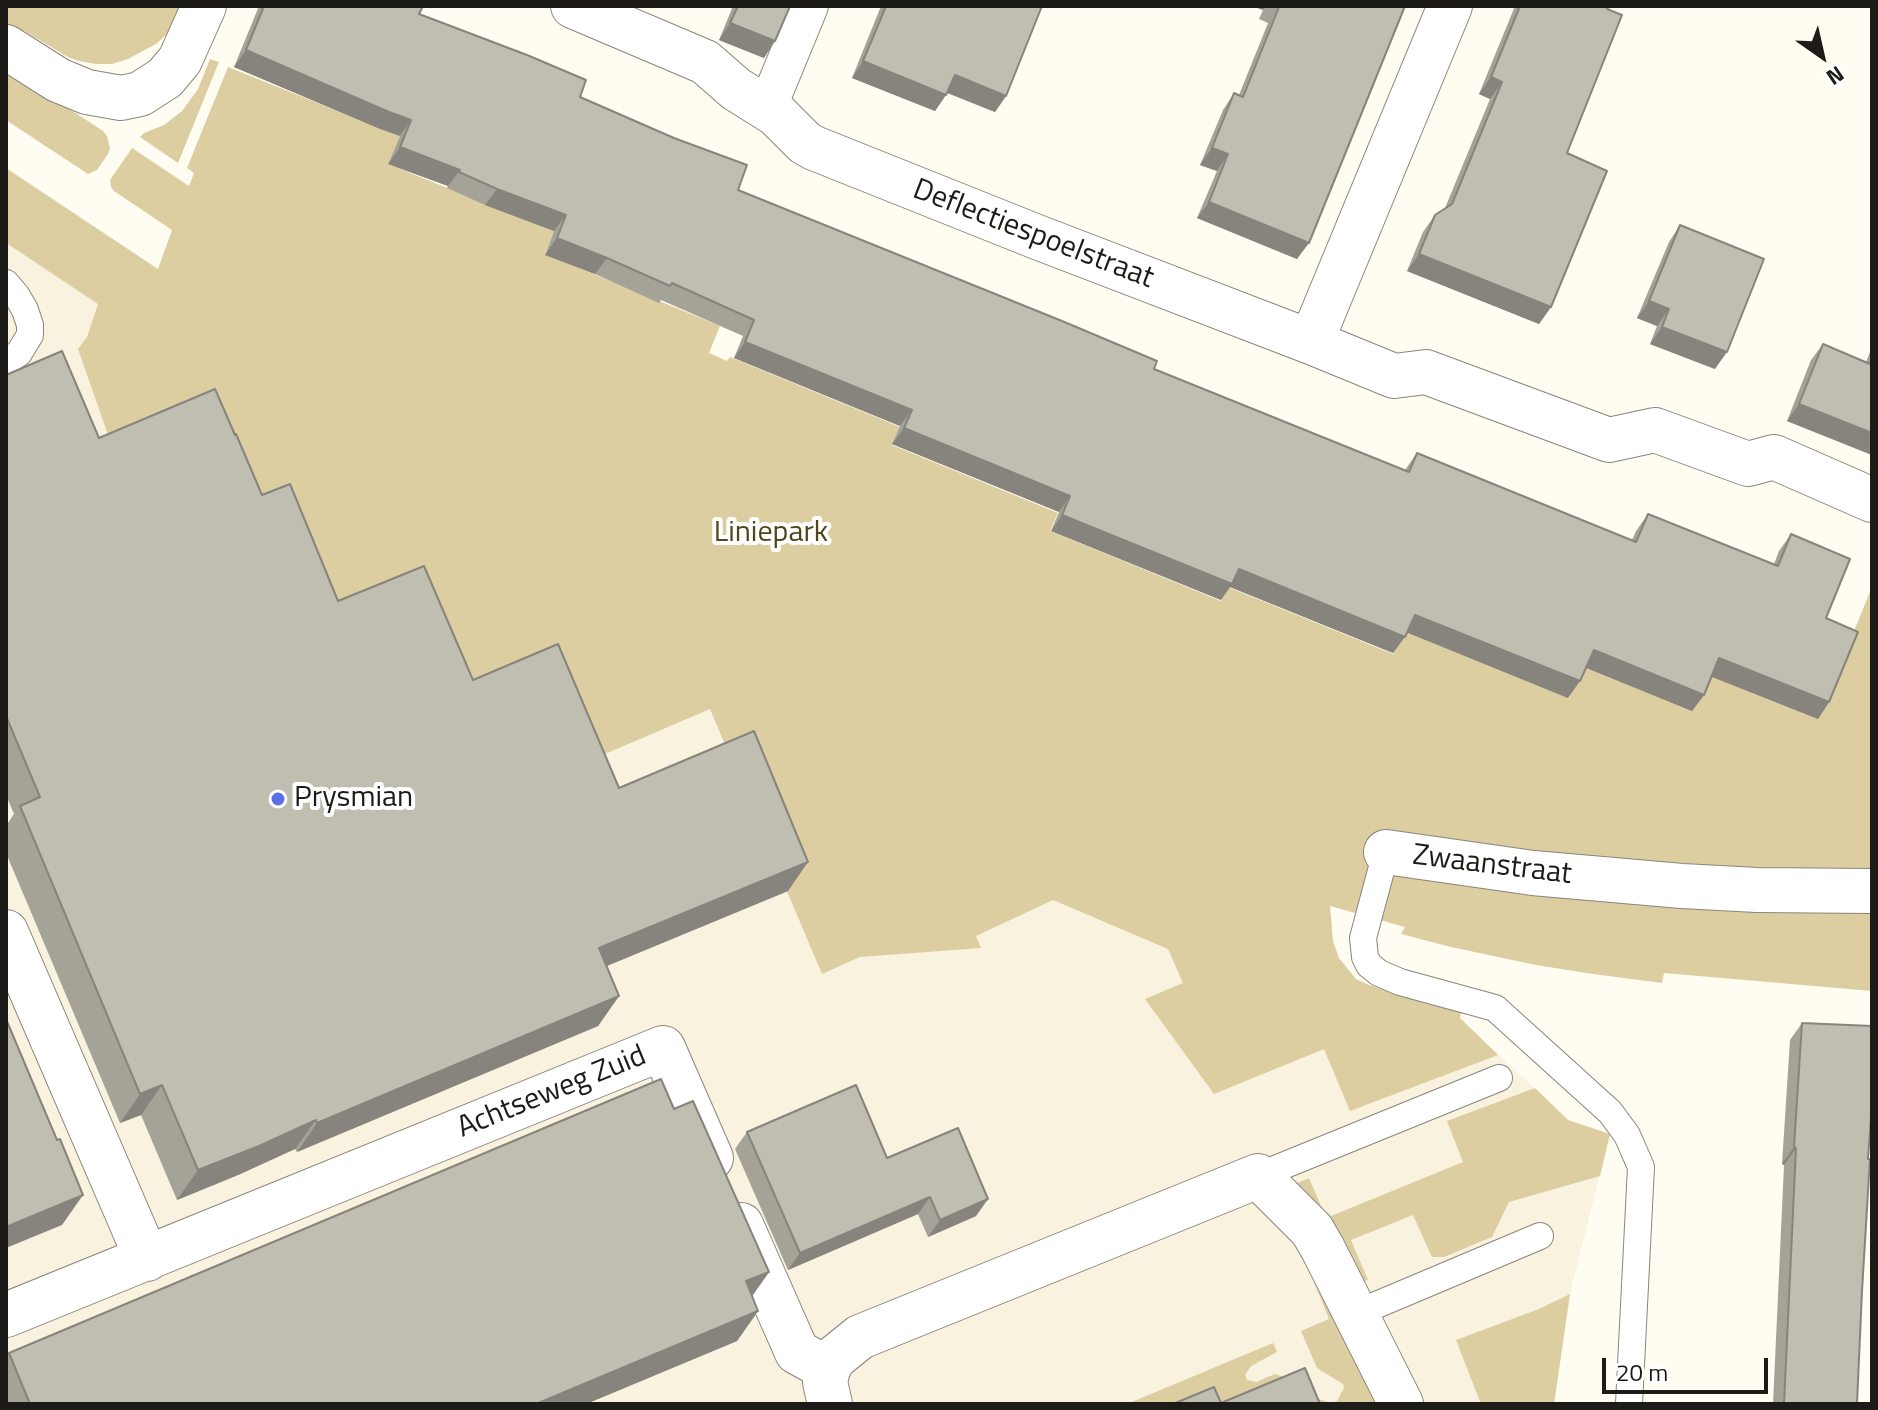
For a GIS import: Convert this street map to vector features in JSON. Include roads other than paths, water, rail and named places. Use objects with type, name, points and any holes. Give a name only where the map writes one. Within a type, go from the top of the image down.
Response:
[{"type":"street","points":[[6,47],[58,80],[87,92],[121,98],[140,94],[165,78],[180,60],[204,6]]},
{"type":"street","name":"Deflectiespoelstraat","points":[[573,6],[693,56],[767,108],[814,148],[1394,376],[1426,372],[1609,440],[1655,430],[1748,464],[1774,457],[1872,500]]},
{"type":"street","points":[[767,108],[809,6]]},
{"type":"street","points":[[1311,342],[1450,6]]},
{"type":"street","name":"Zwaanstraat","points":[[1386,852],[1533,873],[1682,886],[1872,891]]},
{"type":"street","points":[[6,932],[147,1259]]},
{"type":"street","name":"Achtseweg Zuid","points":[[6,1315],[663,1048],[797,1352],[829,1386]]},
{"type":"street","points":[[1258,1176],[1312,1230],[1401,1404]]},
{"type":"street","name":"Achtseweg Zuid","points":[[829,1386],[834,1358],[860,1337],[1258,1176]]},
{"type":"lane","points":[[6,283],[25,310],[30,335],[19,353],[6,362]]},
{"type":"lane","name":"Zwaanstraat","points":[[1386,852],[1363,938],[1369,965],[1400,982],[1495,1008],[1610,1112],[1627,1135],[1641,1167],[1629,1404]]},
{"type":"lane","points":[[1258,1176],[1499,1078]]},
{"type":"lane","points":[[1355,1314],[1540,1236]]},
{"type":"place","name":"Prysmian","points":[[278,799]]},
{"type":"park label","name":"Liniepark","points":[[771,534]]}]
